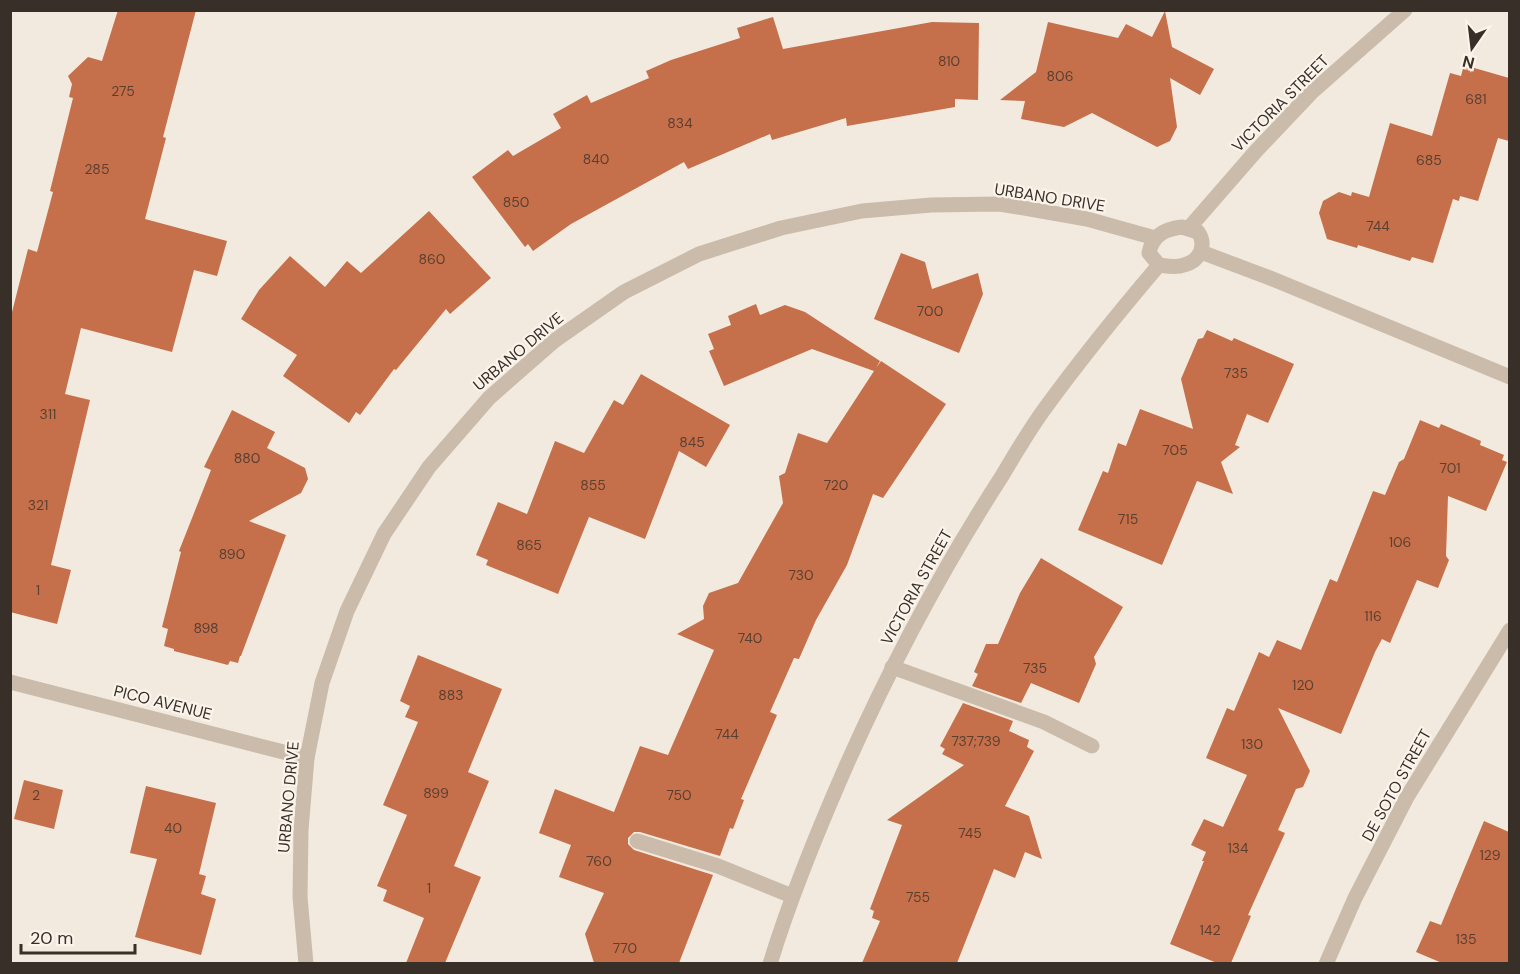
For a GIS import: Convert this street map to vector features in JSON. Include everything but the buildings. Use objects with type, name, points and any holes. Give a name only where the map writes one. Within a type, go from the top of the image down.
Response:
[{"type":"street","name":"VICTORIA STREET","points":[[1189,228],[1256,151],[1311,93],[1405,10]]},
{"type":"street","name":"URBANO DRIVE","points":[[306,963],[300,897],[300,853],[307,758],[322,683],[347,611],[384,534],[429,467],[489,398],[554,341],[624,292],[699,255],[780,228],[862,211],[931,205],[1000,204],[1087,219],[1155,238]]},
{"type":"street","points":[[1171,228],[1189,228],[1198,232],[1202,238],[1201,252],[1185,265],[1159,265],[1149,253],[1151,243],[1155,238],[1171,228]]},
{"type":"street","points":[[1201,252],[1270,278],[1509,378]]},
{"type":"street","name":"VICTORIA STREET","points":[[770,963],[792,896],[829,806],[892,667],[922,608],[980,510],[1042,413],[1106,328],[1159,265]]},
{"type":"street","name":"DE SOTO STREET","points":[[1326,963],[1355,898],[1407,797],[1509,630]]},
{"type":"street","points":[[892,667],[1044,722],[1092,746]]},
{"type":"street","name":"PICO AVENUE","points":[[10,682],[307,758]]},
{"type":"street","points":[[638,841],[718,866],[792,896]]}]
